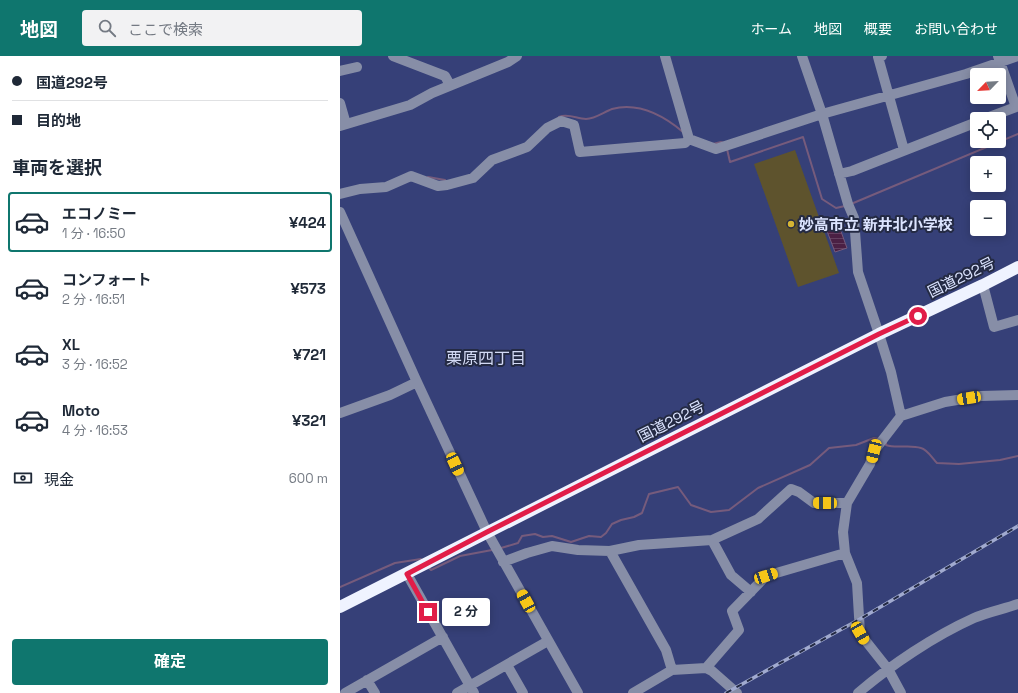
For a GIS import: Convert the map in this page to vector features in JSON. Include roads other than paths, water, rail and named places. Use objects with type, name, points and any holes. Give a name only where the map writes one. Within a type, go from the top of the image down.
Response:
[{"type":"highway","name":"国道292号","points":[[340,607],[879,334],[1018,267]]},
{"type":"street","points":[[393,56],[445,76],[450,86]]},
{"type":"street","points":[[340,103],[343,125],[410,105],[432,93],[508,62],[517,56]]},
{"type":"street","points":[[665,56],[689,139]]},
{"type":"street","points":[[802,56],[822,114],[848,204],[854,218],[858,272],[891,372],[901,416]]},
{"type":"street","points":[[882,56],[878,57],[904,150]]},
{"type":"street","points":[[689,139],[716,149],[822,114],[966,74],[999,59],[1018,56]]},
{"type":"street","points":[[999,59],[1016,107],[1003,112]]},
{"type":"street","points":[[340,71],[357,67]]},
{"type":"street","points":[[340,194],[360,189],[386,187],[411,176],[438,186],[473,178],[492,160],[527,147],[548,128],[561,121],[574,125],[580,152],[685,143],[689,139]]},
{"type":"street","points":[[839,174],[970,125]]},
{"type":"street","points":[[340,212],[487,532],[578,693]]},
{"type":"street","points":[[983,285],[994,327],[1018,320]]},
{"type":"street","points":[[340,413],[417,382]]},
{"type":"street","points":[[901,693],[888,669],[860,633],[857,583],[846,553],[843,532],[847,503],[870,464],[874,451],[901,416],[945,402],[981,396],[1018,394]]},
{"type":"street","points":[[503,562],[552,546],[578,550],[610,551],[639,545],[712,540],[758,519],[791,489],[799,492],[814,503],[847,503]]},
{"type":"street","points":[[712,540],[731,575],[751,592]]},
{"type":"street","points":[[610,551],[666,650],[672,670]]},
{"type":"street","points":[[706,668],[739,630],[732,611],[766,576],[846,553]]},
{"type":"street","points":[[407,574],[472,689]]},
{"type":"street","points":[[858,693],[888,669],[928,643],[974,618],[1018,604]]},
{"type":"street","points":[[345,693],[443,637]]},
{"type":"street","points":[[457,693],[472,689],[507,664],[548,641]]},
{"type":"street","points":[[507,664],[523,693]]},
{"type":"street","points":[[633,693],[672,670],[706,668],[712,671],[737,693]]},
{"type":"street","points":[[367,680],[375,693]]},
{"type":"waterway","points":[[559,117],[569,116],[589,119],[612,109],[631,107],[659,116],[683,132]]},
{"type":"waterway","points":[[851,204],[1018,134]]},
{"type":"waterway","points":[[727,149],[730,162],[803,137],[822,199],[836,208],[845,206]]},
{"type":"waterway","points":[[713,144],[721,142],[724,143]]},
{"type":"waterway","points":[[428,177],[445,180]]},
{"type":"waterway","points":[[501,548],[518,543],[522,536],[535,534],[543,537],[552,536],[571,542],[589,536],[601,537],[606,533],[612,524],[642,513],[649,494],[678,487],[691,505],[711,512],[729,510],[758,488],[810,465],[829,448],[856,445],[874,438],[879,439]]},
{"type":"waterway","points":[[886,442],[886,445],[890,446],[912,446],[923,449],[928,452],[937,463],[959,464],[1000,460],[1018,456]]},
{"type":"waterway","points":[[428,567],[431,570],[460,556],[492,550]]},
{"type":"waterway","points":[[340,587],[395,563],[421,559],[422,561]]},
{"type":"railway","points":[[726,693],[860,619],[1018,526]]},
{"type":"place","name":"妙高市立 新井北小学校","points":[[791,224]]},
{"type":"district","name":"栗原四丁目","points":[[486,358]]}]
